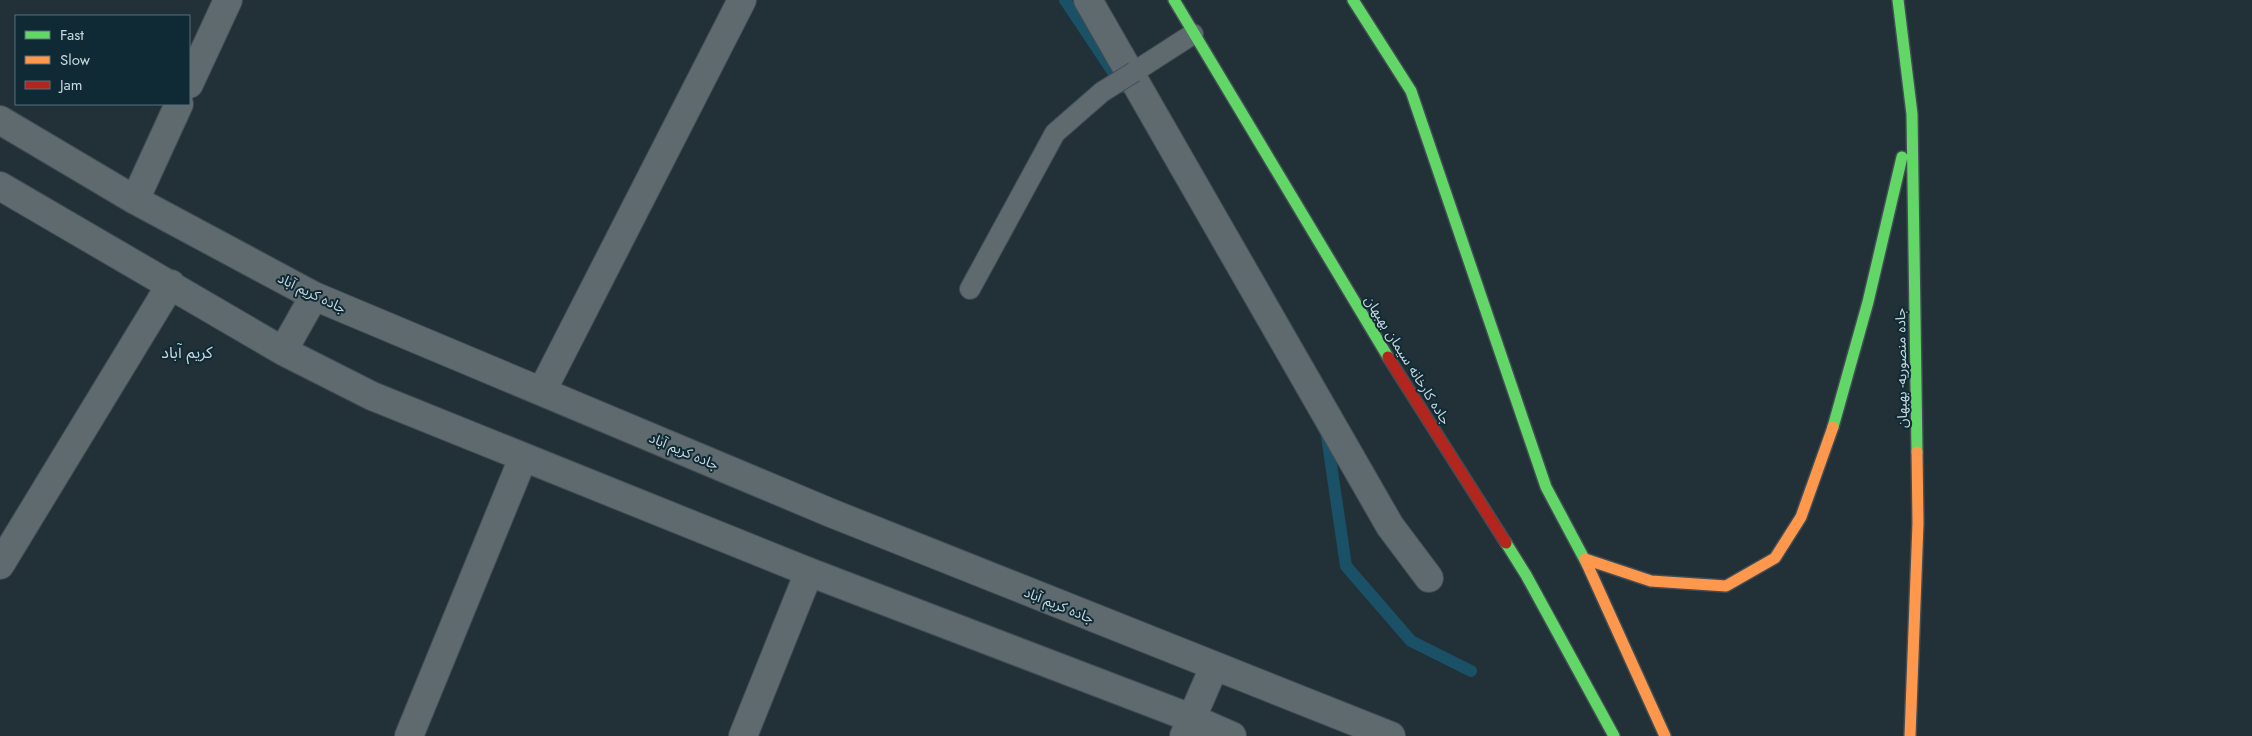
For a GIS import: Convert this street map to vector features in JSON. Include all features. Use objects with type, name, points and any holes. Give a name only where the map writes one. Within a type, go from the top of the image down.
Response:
[{"type":"main road","name":"جاده کارخانه سیمان بهبهان","points":[[1174,0],[1365,321],[1526,575],[1614,736]]},
{"type":"main road","points":[[1353,0],[1411,91],[1546,487],[1585,559],[1665,736]]},
{"type":"main road","name":"جاده منصوریه- بهبهان","points":[[1898,0],[1912,114],[1918,523],[1910,736]]},
{"type":"main road","points":[[1585,559],[1650,581],[1726,586],[1775,558],[1801,517],[1836,420],[1868,302],[1912,114]]},
{"type":"street","points":[[190,82],[228,0]]},
{"type":"street","points":[[542,391],[742,0]]},
{"type":"street","points":[[1088,0],[1390,526],[1429,578]]},
{"type":"street","points":[[135,200],[180,105]]},
{"type":"street","name":"جاده کریم آباد","points":[[0,120],[135,200],[314,296],[831,513],[1391,736]]},
{"type":"street","points":[[0,186],[283,351],[372,396],[1188,727],[1232,736]]},
{"type":"street","points":[[0,565],[171,284]]},
{"type":"street","points":[[283,351],[314,296]]},
{"type":"street","points":[[409,736],[523,458]]},
{"type":"street","points":[[743,736],[808,572]]},
{"type":"street","points":[[1188,727],[1214,667]]},
{"type":"lane","points":[[970,289],[1055,133],[1102,92],[1193,34]]},
{"type":"waterway","points":[[1065,0],[1123,87]]},
{"type":"waterway","points":[[1326,430],[1346,566],[1411,641],[1471,671]]},
{"type":"traffic: fast","points":[[1174,0],[1388,357]]},
{"type":"traffic: fast","points":[[1353,0],[1411,91],[1546,487],[1587,564]]},
{"type":"traffic: fast","points":[[1898,0],[1912,114],[1917,452]]},
{"type":"traffic: fast","points":[[1833,427],[1868,302],[1902,157]]},
{"type":"traffic: fast","points":[[1506,543],[1526,575],[1614,736]]},
{"type":"traffic: slow","points":[[1585,559],[1651,581],[1726,586],[1775,558],[1801,517],[1833,427]]},
{"type":"traffic: slow","points":[[1910,736],[1918,523],[1917,452]]},
{"type":"traffic: slow","points":[[1587,564],[1665,736]]},
{"type":"traffic: jam","points":[[1388,357],[1506,543]]},
{"type":"district","name":"کریم آباد","points":[[187,352]]}]
